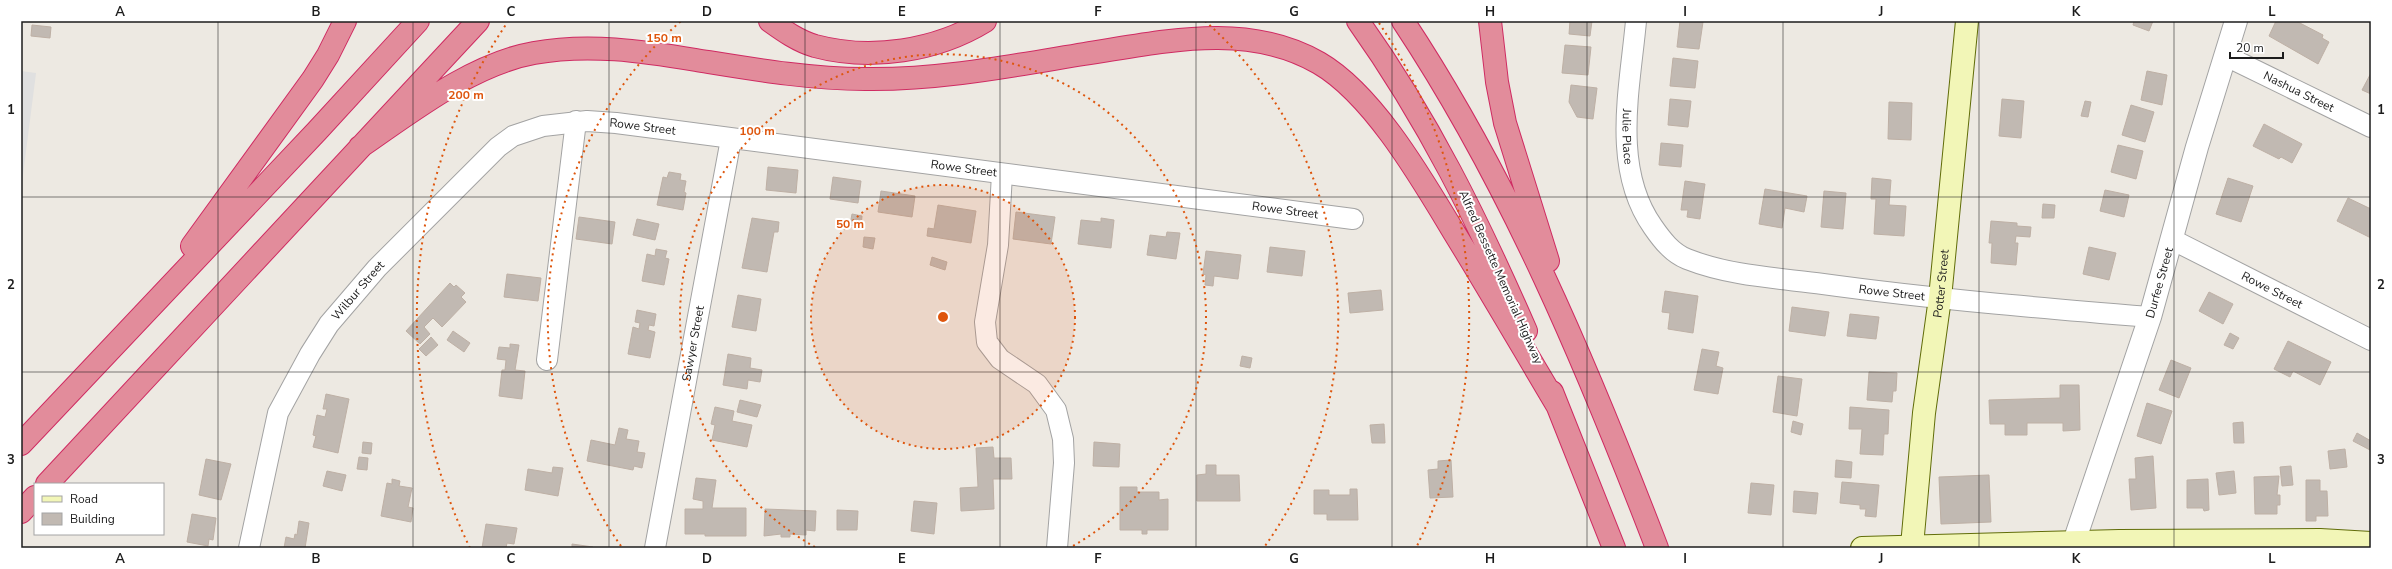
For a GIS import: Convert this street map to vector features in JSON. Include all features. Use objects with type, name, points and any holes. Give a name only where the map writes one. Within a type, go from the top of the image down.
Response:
[{"type":"highway","points":[[142,314],[313,79],[328,55],[345,21]]},
{"type":"highway","points":[[21,444],[142,314],[317,131],[418,21]]},
{"type":"highway","points":[[48,483],[478,21]]},
{"type":"highway","points":[[770,21],[790,36],[814,45],[841,51],[867,53],[895,52],[924,46],[951,37],[985,21]]},
{"type":"highway","name":"Alfred Bessette Memorial Highway","points":[[1358,21],[1401,85],[1453,172],[1497,265],[1557,405],[1614,548]]},
{"type":"highway","points":[[1403,21],[1438,75],[1475,140],[1571,338],[1657,548]]},
{"type":"highway","points":[[1490,21],[1497,82],[1504,123],[1571,338]]},
{"type":"highway","points":[[360,147],[417,108],[467,79],[498,64],[530,54],[560,49],[619,49],[795,75],[866,80],[965,73],[1176,39],[1229,38],[1273,44],[1291,50],[1324,66],[1352,90],[1392,136],[1429,191],[1557,405]]},
{"type":"highway","points":[[21,512],[34,498]]},
{"type":"main road","name":"Potter Street","points":[[1912,546],[1924,413],[1940,298],[1967,21]]},
{"type":"main road","points":[[1862,548],[2320,540],[2371,544]]},
{"type":"street","name":"Julie Place","points":[[1636,21],[1626,127],[1627,154],[1636,192],[1643,210],[1665,243]]},
{"type":"street","name":"Durfee Street","points":[[2073,545],[2150,316],[2173,240],[2197,147],[2236,21]]},
{"type":"street","name":"Nashua Street","points":[[2226,56],[2371,127]]},
{"type":"street","name":"Rowe Street","points":[[576,121],[645,126],[731,139],[851,152],[1002,174],[1353,218]]},
{"type":"street","points":[[547,360],[576,121]]},
{"type":"street","name":"Wilbur Street","points":[[249,548],[278,413],[298,375],[329,324],[377,268],[498,147],[513,136],[527,130],[558,122],[576,121]]},
{"type":"street","name":"Sawyer Street","points":[[655,548],[731,139]]},
{"type":"street","points":[[1002,174],[998,245],[986,322],[987,342],[1000,359],[1037,384],[1056,410],[1063,439],[1064,463],[1058,548]]},
{"type":"street","name":"Rowe Street","points":[[2173,240],[2371,340]]},
{"type":"street","name":"Rowe Street","points":[[1665,243],[1686,258],[1736,272],[1940,298],[2150,316]]},
{"type":"shaded area","points":[[21,71],[36,73],[21,190]]},
{"type":"building","points":[[1570,21],[1592,21],[1590,36],[1569,34]]},
{"type":"building","points":[[1680,21],[1703,22],[1699,49],[1677,47]]},
{"type":"building","points":[[2134,21],[2153,21],[2149,31],[2133,25]]},
{"type":"building","points":[[2276,21],[2296,21],[2323,35],[2322,38],[2329,42],[2318,64],[2269,36]]},
{"type":"building","points":[[32,25],[51,27],[50,38],[31,36]]},
{"type":"building","points":[[1565,45],[1591,47],[1588,75],[1562,73]]},
{"type":"building","points":[[1673,58],[1698,61],[1695,88],[1670,86]]},
{"type":"building","points":[[2147,71],[2167,75],[2162,105],[2141,100]]},
{"type":"building","points":[[2371,73],[2371,94],[2362,90]]},
{"type":"building","points":[[1571,85],[1597,88],[1593,119],[1577,117],[1569,102]]},
{"type":"building","points":[[1670,99],[1691,101],[1688,127],[1668,125]]},
{"type":"building","points":[[2002,99],[2024,101],[2021,138],[1999,136]]},
{"type":"building","points":[[2085,101],[2091,102],[2088,117],[2081,116]]},
{"type":"building","points":[[1889,102],[1912,103],[1911,140],[1888,139]]},
{"type":"building","points":[[2131,105],[2154,112],[2145,142],[2122,135]]},
{"type":"building","points":[[2264,124],[2302,144],[2292,163],[2281,157],[2279,159],[2253,146]]},
{"type":"building","points":[[1661,143],[1683,145],[1681,167],[1659,165]]},
{"type":"building","points":[[2118,145],[2143,151],[2136,179],[2111,172]]},
{"type":"building","points":[[768,167],[798,170],[796,193],[766,190]]},
{"type":"building","points":[[669,172],[681,174],[680,180],[686,181],[684,192],[686,193],[683,210],[657,205],[663,177],[667,178]]},
{"type":"building","points":[[833,177],[861,181],[858,203],[830,199]]},
{"type":"building","points":[[1872,178],[1891,180],[1889,205],[1906,206],[1904,236],[1874,234],[1876,199],[1871,199]]},
{"type":"building","points":[[2228,178],[2253,186],[2241,222],[2216,214]]},
{"type":"building","points":[[1685,181],[1705,184],[1700,219],[1687,217],[1688,210],[1681,210]]},
{"type":"building","points":[[1765,189],[1807,196],[1804,212],[1785,208],[1782,228],[1759,224]]},
{"type":"building","points":[[2105,190],[2129,195],[2124,217],[2100,211]]},
{"type":"building","points":[[881,191],[915,196],[912,217],[878,212]]},
{"type":"building","points":[[1824,191],[1846,193],[1843,229],[1821,227]]},
{"type":"building","points":[[2348,198],[2371,209],[2371,238],[2337,221]]},
{"type":"building","points":[[2043,204],[2055,205],[2054,218],[2042,218]]},
{"type":"building","points":[[938,205],[976,211],[971,243],[927,236],[928,228],[934,229]]},
{"type":"building","points":[[1016,212],[1055,217],[1051,244],[1013,239]]},
{"type":"building","points":[[852,214],[862,216],[861,227],[850,225]]},
{"type":"building","points":[[579,217],[615,222],[612,244],[576,239]]},
{"type":"building","points":[[752,218],[779,222],[778,232],[774,232],[767,272],[742,268]]},
{"type":"building","points":[[1101,218],[1114,220],[1111,248],[1078,244],[1081,220],[1101,222]]},
{"type":"building","points":[[637,219],[659,224],[655,240],[633,235]]},
{"type":"building","points":[[1991,221],[2017,223],[2017,226],[2031,227],[2030,237],[2016,236],[2015,243],[2018,243],[2016,265],[1991,263],[1992,243],[1989,243]]},
{"type":"building","points":[[1167,232],[1180,233],[1176,259],[1147,255],[1150,235],[1166,237]]},
{"type":"building","points":[[864,237],[875,238],[873,249],[863,247]]},
{"type":"building","points":[[1270,247],[1305,251],[1302,276],[1267,272]]},
{"type":"building","points":[[2089,247],[2116,253],[2109,280],[2083,274]]},
{"type":"building","points":[[656,249],[667,251],[665,258],[669,259],[664,285],[642,281],[647,254],[655,256]]},
{"type":"building","points":[[1206,251],[1241,255],[1238,279],[1214,276],[1213,286],[1205,285],[1206,275],[1203,274]]},
{"type":"building","points":[[932,257],[947,262],[945,270],[930,265]]},
{"type":"building","points":[[507,274],[541,278],[538,301],[504,297]]},
{"type":"building","points":[[450,283],[454,287],[456,285],[465,293],[461,297],[466,302],[442,327],[433,318],[424,327],[430,334],[420,344],[406,331]]},
{"type":"building","points":[[1381,290],[1383,310],[1350,313],[1348,293]]},
{"type":"building","points":[[1665,291],[1698,296],[1693,333],[1668,329],[1670,313],[1662,312]]},
{"type":"building","points":[[2209,292],[2233,304],[2223,324],[2199,311]]},
{"type":"building","points":[[738,295],[761,299],[756,331],[732,327]]},
{"type":"building","points":[[1792,307],[1829,312],[1825,336],[1789,331]]},
{"type":"building","points":[[637,310],[656,314],[654,326],[649,325],[648,330],[655,332],[650,358],[628,354],[633,327],[639,329],[640,323],[635,322]]},
{"type":"building","points":[[1850,314],[1879,317],[1876,339],[1847,336]]},
{"type":"building","points":[[453,331],[470,343],[464,352],[447,340]]},
{"type":"building","points":[[2230,333],[2239,338],[2233,349],[2224,345]]},
{"type":"building","points":[[431,337],[438,345],[426,356],[419,349]]},
{"type":"building","points":[[2288,341],[2331,362],[2320,385],[2293,371],[2290,377],[2274,369]]},
{"type":"building","points":[[510,344],[519,345],[515,370],[525,371],[522,399],[499,396],[502,370],[505,370],[506,360],[497,359],[499,347],[510,348]]},
{"type":"building","points":[[1702,349],[1719,352],[1716,366],[1723,368],[1718,394],[1694,390]]},
{"type":"building","points":[[728,354],[751,358],[750,368],[762,370],[760,382],[748,380],[747,389],[723,385]]},
{"type":"building","points":[[1242,356],[1252,358],[1250,368],[1240,366]]},
{"type":"building","points":[[2171,360],[2191,368],[2179,398],[2159,390]]},
{"type":"building","points":[[1869,372],[1897,373],[1896,391],[1893,391],[1892,402],[1867,400]]},
{"type":"building","points":[[1778,376],[1802,379],[1797,416],[1773,412]]},
{"type":"building","points":[[2060,385],[2079,385],[2080,430],[2063,431],[2063,423],[2027,423],[2027,435],[2005,435],[2005,424],[1990,424],[1989,400],[2060,398]]},
{"type":"building","points":[[326,394],[349,399],[338,453],[313,447],[316,436],[313,435],[317,415],[325,417],[327,409],[323,409]]},
{"type":"building","points":[[740,400],[761,405],[757,417],[737,412]]},
{"type":"building","points":[[2147,403],[2172,411],[2161,444],[2137,436]]},
{"type":"building","points":[[715,407],[734,411],[732,421],[752,425],[747,447],[712,440],[715,425],[711,424]]},
{"type":"building","points":[[1850,407],[1889,410],[1888,434],[1884,434],[1883,455],[1860,454],[1862,429],[1849,429]]},
{"type":"building","points":[[1793,421],[1803,424],[1801,435],[1791,432]]},
{"type":"building","points":[[2243,422],[2244,443],[2234,443],[2233,423]]},
{"type":"building","points":[[1384,424],[1385,443],[1372,443],[1370,425]]},
{"type":"building","points":[[619,428],[628,430],[626,439],[639,441],[637,452],[645,453],[642,468],[634,466],[633,470],[587,461],[591,440],[615,445]]},
{"type":"building","points":[[2357,433],[2371,441],[2370,450],[2353,441]]},
{"type":"building","points":[[363,442],[372,443],[371,454],[362,453]]},
{"type":"building","points":[[1094,442],[1120,444],[1119,467],[1093,466]]},
{"type":"building","points":[[993,447],[994,458],[1011,458],[1012,479],[993,479],[994,509],[961,511],[960,488],[978,487],[976,448]]},
{"type":"building","points":[[2345,449],[2347,467],[2330,469],[2328,451]]},
{"type":"building","points":[[2153,456],[2156,508],[2131,510],[2129,479],[2136,479],[2135,458]]},
{"type":"building","points":[[359,457],[368,458],[367,470],[357,469]]},
{"type":"building","points":[[206,459],[231,464],[221,500],[199,495]]},
{"type":"building","points":[[1451,460],[1453,497],[1430,498],[1428,470],[1438,469],[1438,461]]},
{"type":"building","points":[[1836,460],[1852,462],[1851,478],[1835,477]]},
{"type":"building","points":[[1206,465],[1216,465],[1216,475],[1239,475],[1240,501],[1197,501],[1197,475],[1206,474]]},
{"type":"building","points":[[2291,466],[2293,485],[2282,486],[2280,467]]},
{"type":"building","points":[[553,467],[563,468],[558,496],[525,490],[528,469],[552,473]]},
{"type":"building","points":[[327,471],[346,475],[342,491],[323,486]]},
{"type":"building","points":[[2234,471],[2236,493],[2219,495],[2216,473]]},
{"type":"building","points":[[1989,475],[1991,522],[1941,524],[1939,477]]},
{"type":"building","points":[[2279,476],[2277,495],[2280,495],[2280,505],[2277,505],[2277,514],[2255,514],[2254,477]]},
{"type":"building","points":[[696,478],[716,480],[712,508],[746,508],[746,536],[705,536],[705,534],[685,534],[685,509],[703,509],[703,501],[693,499]]},
{"type":"building","points":[[392,479],[400,481],[399,486],[412,488],[408,507],[413,508],[411,522],[381,516],[387,483],[392,484]]},
{"type":"building","points":[[2208,479],[2209,510],[2204,511],[2203,508],[2187,508],[2187,480]]},
{"type":"building","points":[[2306,480],[2320,480],[2320,491],[2327,491],[2328,516],[2316,516],[2316,521],[2306,521]]},
{"type":"building","points":[[1842,482],[1879,485],[1876,517],[1865,516],[1866,509],[1860,509],[1860,505],[1840,503]]},
{"type":"building","points":[[1751,483],[1774,485],[1771,515],[1748,513]]},
{"type":"building","points":[[1120,487],[1137,487],[1137,492],[1159,492],[1159,500],[1168,499],[1168,530],[1147,530],[1147,534],[1142,534],[1142,530],[1120,530]]},
{"type":"building","points":[[1350,489],[1357,489],[1358,520],[1327,520],[1327,514],[1314,514],[1314,490],[1329,490],[1329,495],[1350,495]]},
{"type":"building","points":[[1794,491],[1818,493],[1816,514],[1793,512]]},
{"type":"building","points":[[914,501],[937,503],[934,534],[911,531]]},
{"type":"building","points":[[765,509],[816,511],[815,531],[806,530],[806,535],[790,534],[790,537],[781,537],[781,534],[764,536]]},
{"type":"building","points":[[837,510],[858,511],[857,530],[837,530]]},
{"type":"building","points":[[192,514],[216,518],[213,540],[209,539],[208,546],[187,542]]},
{"type":"building","points":[[299,521],[309,523],[305,548],[284,548],[286,537],[294,539],[295,534],[297,535]]},
{"type":"building","points":[[486,524],[517,528],[514,544],[507,543],[506,548],[482,548]]},
{"type":"building","points":[[572,544],[593,547],[593,548],[572,548]]}]
